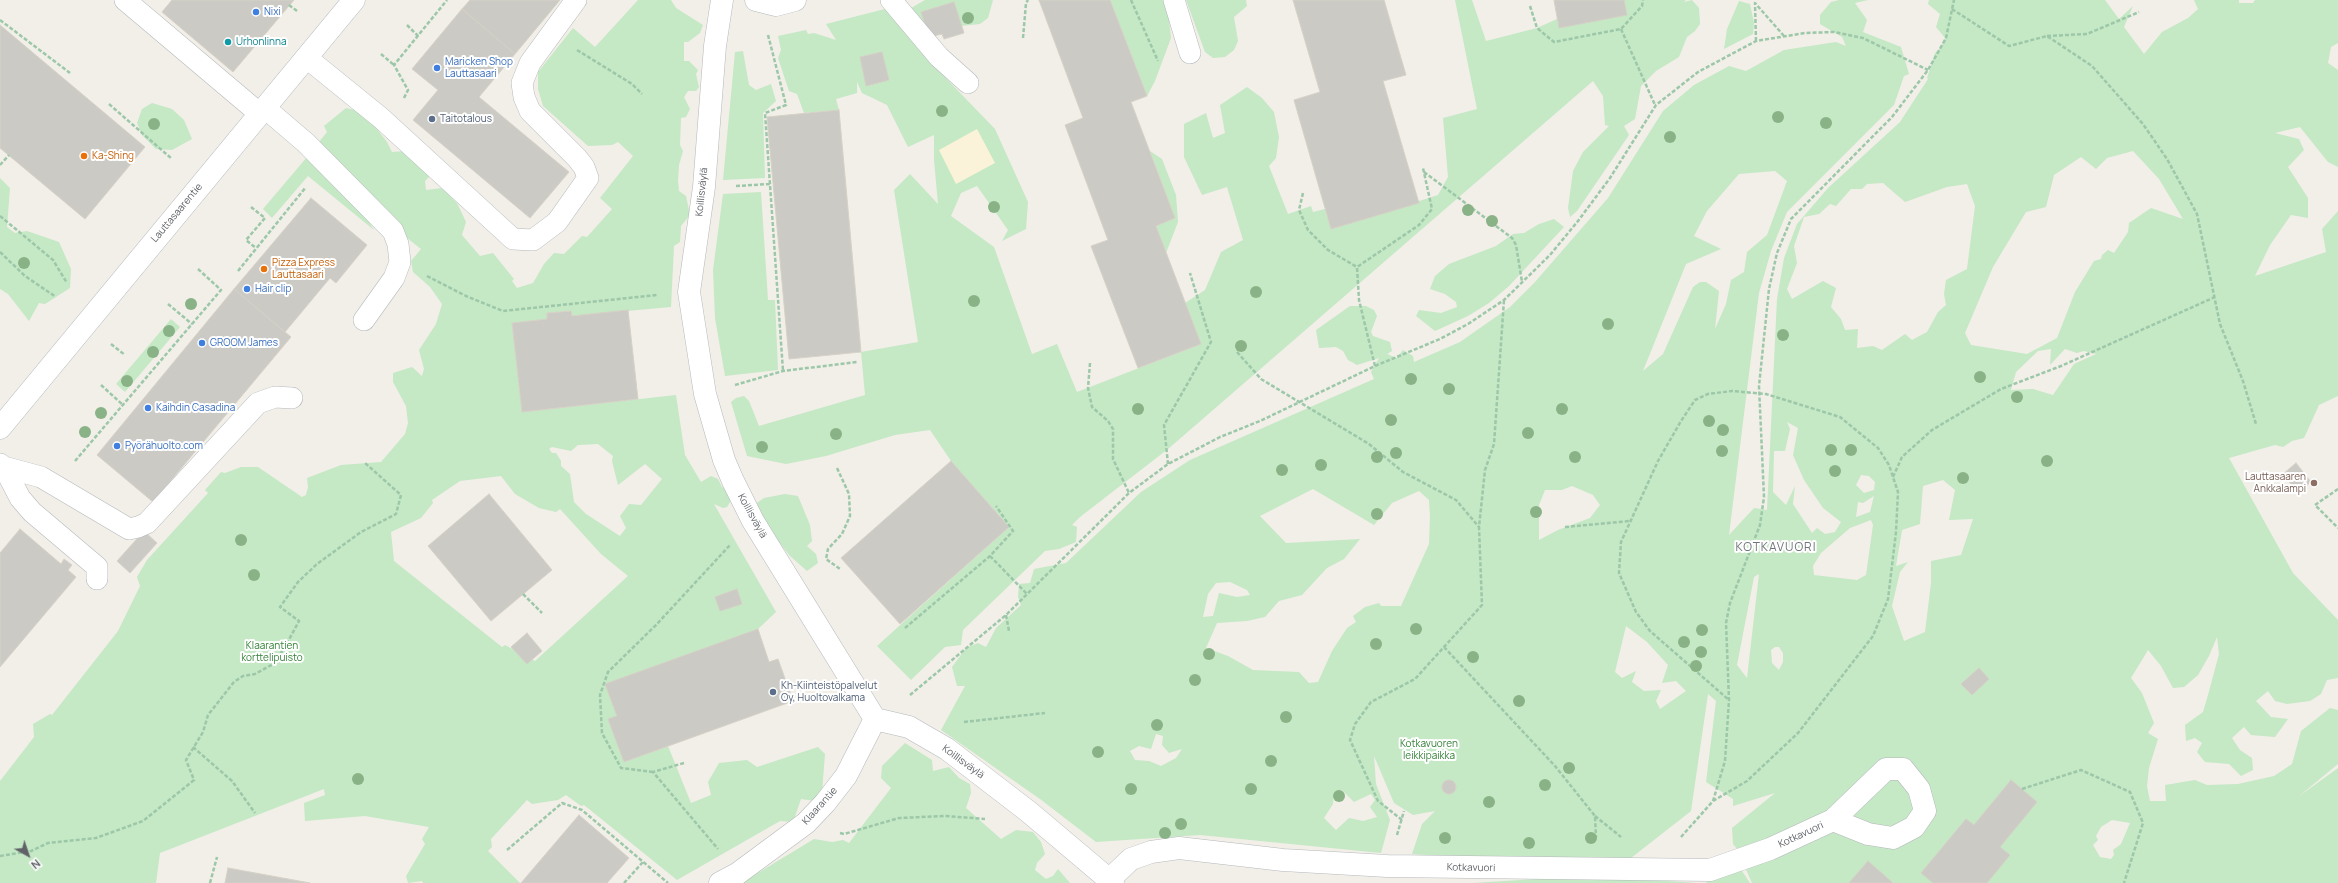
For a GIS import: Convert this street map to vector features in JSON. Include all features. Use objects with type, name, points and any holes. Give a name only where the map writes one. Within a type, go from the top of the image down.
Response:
[{"type":"street","name":"Lauttasaarentie","points":[[0,428],[354,0]]},
{"type":"street","name":"Koillisväylä","points":[[722,0],[715,46],[704,187],[689,292],[705,394],[724,460],[753,521],[875,719],[909,727],[947,749],[1029,812],[1112,881]]},
{"type":"street","points":[[756,0],[776,5],[796,0]]},
{"type":"street","name":"Klaarantie","points":[[728,878],[806,823],[825,803],[846,776],[875,719]]},
{"type":"street","name":"Kotkavuori","points":[[1112,881],[1131,858],[1151,852],[1179,848],[1283,860],[1388,866],[1710,870],[1770,849],[1833,820]]},
{"type":"lane","points":[[125,0],[142,8],[262,111],[306,143],[393,231],[398,244],[400,262],[394,278],[364,320]]},
{"type":"lane","points":[[307,58],[387,124],[513,239],[533,240],[557,222],[588,178],[584,167],[530,110],[524,98],[522,83],[530,62],[576,0]]},
{"type":"lane","points":[[891,0],[939,56],[968,83]]},
{"type":"lane","points":[[1174,0],[1190,52]]},
{"type":"lane","points":[[2,466],[41,477],[56,484],[129,529],[138,527],[147,523],[258,403],[275,397],[292,398]]},
{"type":"lane","points":[[2,466],[20,498],[32,512],[97,567],[97,579]]},
{"type":"path","points":[[394,65],[447,0]]},
{"type":"path","points":[[1023,38],[1026,3],[1028,0]]},
{"type":"path","points":[[1131,0],[1161,66]]},
{"type":"path","points":[[1530,6],[1537,28],[1554,42],[1621,29],[1642,6],[1642,0]]},
{"type":"path","points":[[1713,801],[1725,761],[1729,700],[1728,616],[1730,603],[1760,526],[1764,497],[1762,422],[1759,395],[1769,289],[1777,253],[1791,219],[1892,117],[1928,70],[1946,38],[1954,0]]},
{"type":"path","points":[[1754,1],[1784,36]]},
{"type":"path","points":[[1754,1],[1756,41]]},
{"type":"path","points":[[289,5],[297,11]]},
{"type":"path","points":[[1952,9],[2009,46],[2047,36],[2087,34],[2139,12]]},
{"type":"path","points":[[0,20],[70,73]]},
{"type":"path","points":[[407,25],[418,36]]},
{"type":"path","points":[[1621,29],[1656,105]]},
{"type":"path","points":[[875,719],[921,688],[1006,615],[1130,492],[1168,464],[1220,437],[1260,421],[1298,401],[1375,366],[1440,339],[1468,324],[1504,300],[1550,255],[1610,178],[1656,105],[1698,72],[1756,41],[1784,36],[1834,32],[1863,38],[1928,70]]},
{"type":"path","points":[[551,34],[632,84],[642,94]]},
{"type":"path","points":[[768,35],[786,105],[765,113],[783,371]]},
{"type":"path","points":[[2047,36],[2092,66],[2143,124],[2168,159],[2197,214],[2220,324],[2244,381],[2256,424]]},
{"type":"path","points":[[381,54],[394,65],[408,90],[400,107],[387,124]]},
{"type":"path","points":[[109,104],[172,159]]},
{"type":"path","points":[[0,165],[9,155]]},
{"type":"path","points":[[1356,267],[1419,225],[1432,208],[1423,168]]},
{"type":"path","points":[[1424,172],[1512,238],[1516,245],[1522,282]]},
{"type":"path","points":[[238,271],[310,182]]},
{"type":"path","points":[[1303,193],[1299,210],[1308,230],[1328,250],[1356,267]]},
{"type":"path","points":[[251,206],[264,218],[246,240],[256,248]]},
{"type":"path","points":[[0,216],[53,260],[67,283]]},
{"type":"path","points":[[0,252],[25,276],[56,297]]},
{"type":"path","points":[[400,262],[466,296],[503,311],[689,292]]},
{"type":"path","points":[[1356,267],[1359,300],[1375,366]]},
{"type":"path","points":[[56,484],[221,290],[198,270]]},
{"type":"path","points":[[1168,464],[1164,425],[1211,342],[1190,273]]},
{"type":"path","points":[[1893,477],[1902,457],[1932,430],[2001,389],[2061,366],[2215,297]]},
{"type":"path","points":[[1402,820],[1378,802],[1350,740],[1355,724],[1371,702],[1415,679],[1482,605],[1479,528],[1485,470],[1494,444],[1504,300]]},
{"type":"path","points":[[168,304],[192,324]]},
{"type":"path","points":[[109,342],[125,355]]},
{"type":"path","points":[[1237,352],[1261,379],[1369,444],[1403,472],[1456,500],[1479,528]]},
{"type":"path","points":[[705,394],[783,371],[857,362]]},
{"type":"path","points":[[1090,363],[1088,388],[1092,407],[1108,421],[1113,429],[1113,459],[1130,492]]},
{"type":"path","points":[[101,385],[123,405]]},
{"type":"path","points":[[1657,870],[1664,854],[1713,801],[1747,781],[1798,733],[1873,636],[1888,598],[1896,532],[1898,492],[1889,465],[1878,448],[1840,417],[1766,394],[1759,395],[1732,391],[1708,394],[1695,400],[1658,461],[1621,542],[1619,573],[1636,612],[1650,630],[1729,700]]},
{"type":"path","points":[[0,856],[31,851],[48,843],[96,838],[143,821],[194,780],[186,760],[202,732],[208,715],[234,682],[243,676],[255,674],[275,663],[299,621],[280,607],[298,582],[317,564],[361,532],[396,514],[401,495],[365,463]]},
{"type":"path","points":[[837,468],[849,494],[850,516],[842,534],[828,549],[826,559],[840,570]]},
{"type":"path","points":[[2338,489],[2315,505],[2338,528]]},
{"type":"path","points":[[905,628],[990,556],[1013,531],[996,506]]},
{"type":"path","points":[[1565,527],[1631,520]]},
{"type":"path","points":[[684,763],[653,772],[622,768],[602,733],[600,695],[608,672],[656,625],[732,544]]},
{"type":"path","points":[[990,556],[1027,594]]},
{"type":"path","points":[[523,594],[542,613]]},
{"type":"path","points":[[1006,615],[1009,631]]},
{"type":"path","points":[[1444,647],[1555,766],[1595,816],[1598,868]]},
{"type":"path","points":[[960,722],[1045,713]]},
{"type":"path","points":[[193,747],[232,781],[254,813]]},
{"type":"path","points":[[2022,789],[2081,770],[2130,792],[2143,823],[2124,883]]},
{"type":"path","points":[[653,772],[728,878]]},
{"type":"path","points":[[507,850],[562,803],[582,810],[668,883]]},
{"type":"path","points":[[806,823],[844,834],[899,818],[946,816],[985,819],[1029,812]]},
{"type":"path","points":[[210,883],[217,857]]},
{"type":"path","points":[[624,883],[643,862]]},
{"type":"green space","name":"Klaarantien korttelipuisto","points":[[638,0],[671,0],[676,8],[703,25],[700,33],[688,42],[684,42],[684,61],[689,61],[698,70],[696,74],[699,87],[696,91],[688,91],[684,97],[690,109],[686,117],[681,118],[680,145],[683,151],[679,165],[678,181],[679,191],[686,196],[690,215],[681,226],[680,242],[674,246],[671,307],[572,316],[570,311],[547,313],[547,319],[512,323],[522,412],[676,395],[685,455],[701,482],[711,476],[718,479],[722,487],[727,490],[732,499],[727,507],[723,508],[714,504],[776,612],[758,629],[617,716],[624,762],[668,746],[691,803],[711,795],[708,782],[719,763],[747,760],[757,767],[818,747],[825,754],[822,792],[815,801],[801,799],[793,822],[780,821],[677,880],[584,805],[581,806],[566,795],[558,800],[532,804],[527,800],[491,839],[492,847],[488,851],[520,883],[423,883],[422,881],[408,883],[406,876],[425,844],[422,839],[429,827],[365,816],[305,821],[304,803],[325,795],[324,789],[160,853],[156,883],[0,883],[0,781],[34,737],[33,724],[50,714],[52,715],[118,631],[140,586],[137,577],[147,560],[208,493],[205,490],[221,472],[225,473],[241,467],[258,467],[302,497],[306,495],[308,487],[307,478],[341,465],[381,462],[405,434],[408,423],[406,406],[393,382],[393,373],[412,367],[422,376],[424,369],[419,350],[436,324],[442,304],[430,287],[413,272],[411,261],[421,249],[407,238],[404,232],[319,142],[327,132],[324,126],[346,108],[359,111],[370,120],[387,142],[392,152],[406,151],[424,164],[429,177],[425,181],[426,190],[442,188],[457,203],[466,222],[462,235],[480,256],[493,253],[514,279],[512,281],[517,288],[533,283],[544,264],[554,253],[564,254],[582,236],[587,237],[612,209],[600,198],[633,156],[618,142],[612,145],[588,146],[543,106],[538,89],[538,72],[573,28],[595,47]],"holes":[[[598,444],[613,456],[612,461],[618,485],[645,464],[662,479],[641,505],[629,504],[620,516],[626,528],[620,536],[586,514],[574,502],[570,474],[561,466],[561,461],[556,453],[552,453],[549,449],[552,447],[571,451],[578,445]],[[501,476],[515,494],[539,508],[556,512],[560,509],[601,554],[628,576],[535,661],[505,645],[502,647],[394,561],[391,532],[421,518],[433,503],[432,500],[460,481]]]},
{"type":"green space","points":[[925,0],[993,0],[988,18],[980,24],[921,30],[906,11]]},
{"type":"green space","points":[[1110,0],[1167,0],[1171,38],[1155,81],[1147,96]]},
{"type":"green space","points":[[1186,0],[1246,0],[1247,6],[1234,17],[1238,41],[1234,50],[1225,57],[1213,58],[1205,52]]},
{"type":"green space","points":[[1455,0],[1472,0],[1486,41],[1537,28],[1557,19],[1559,27],[1624,0],[1686,0],[1684,2],[1692,0],[1699,8],[1700,24],[1695,31],[1687,37],[1679,57],[1656,71],[1641,86],[1635,119],[1624,126],[1629,135],[1577,211],[1570,217],[1568,208],[1573,171],[1583,152],[1609,126],[1605,125],[1603,96],[1593,81],[1168,449],[1080,517],[1072,525],[1077,527],[1076,542],[1059,549],[1045,551],[963,630],[961,645],[945,647],[911,680],[877,646],[1009,527],[951,461],[930,430],[895,435],[826,456],[786,464],[747,456],[731,402],[736,398],[744,396],[749,401],[759,426],[865,395],[861,352],[918,342],[894,190],[910,174],[938,204],[934,160],[934,135],[908,147],[887,105],[862,93],[857,82],[857,93],[836,99],[839,110],[804,113],[797,94],[789,91],[778,58],[781,50],[778,36],[806,30],[808,34],[814,33],[836,40],[826,24],[885,9],[936,68],[995,129],[1028,202],[1026,229],[1002,241],[1008,230],[977,186],[961,193],[951,216],[994,247],[1032,354],[1057,344],[1077,392],[1201,344],[1185,303],[1205,290],[1221,252],[1243,240],[1227,187],[1202,195],[1184,157],[1184,124],[1206,113],[1213,138],[1225,133],[1220,105],[1247,87],[1262,98],[1274,112],[1279,137],[1276,158],[1269,166],[1288,214],[1311,206],[1313,212],[1325,209],[1331,229],[1438,195],[1448,177],[1443,118],[1477,109]]},
{"type":"green space","name":"Kotkavuoren leikkipaikka","points":[[1839,0],[1868,0],[1855,3],[1867,20],[1863,32],[1901,47],[1909,74],[1904,76],[1894,105],[1787,212],[1771,251],[1759,293],[1729,535],[1754,508],[1767,510],[1777,299],[1784,258],[1797,224],[1828,188],[1900,122],[1928,79],[1927,78],[1935,53],[1941,47],[1945,38],[1936,27],[1940,14],[1928,4],[1929,0],[2105,0],[2119,19],[2133,6],[2124,27],[2144,54],[2162,32],[2188,18],[2198,9],[2194,0],[2239,0],[2239,3],[2253,3],[2255,0],[2338,0],[2338,43],[2331,47],[2328,63],[2338,70],[2338,167],[2328,162],[2300,127],[2275,133],[2299,139],[2304,150],[2288,167],[2308,198],[2308,218],[2291,215],[2270,245],[2255,276],[2326,252],[2322,229],[2338,211],[2338,396],[2319,405],[2304,438],[2292,441],[2283,447],[2275,445],[2229,458],[2293,573],[2338,620],[2338,678],[2327,680],[2321,694],[2310,701],[2287,704],[2275,701],[2268,691],[2256,701],[2271,717],[2288,719],[2275,737],[2251,735],[2244,727],[2232,738],[2240,750],[2252,758],[2253,770],[2241,776],[2229,764],[2205,762],[2197,752],[2202,743],[2195,738],[2186,741],[2185,725],[2203,712],[2219,654],[2217,637],[2209,656],[2198,675],[2184,687],[2173,688],[2161,666],[2148,650],[2131,678],[2142,693],[2154,723],[2148,733],[2158,739],[2149,768],[2147,786],[2150,801],[2166,801],[2165,785],[2195,780],[2207,785],[2238,784],[2274,776],[2292,764],[2301,731],[2330,708],[2338,710],[2338,764],[2298,797],[2338,768],[2338,883],[1752,883],[1737,849],[1733,844],[1732,828],[1775,793],[1733,806],[1733,799],[1706,782],[1716,701],[1708,694],[1691,811],[1631,858],[1571,865],[1412,854],[1422,824],[1435,811],[1413,815],[1394,803],[1374,756],[1376,784],[1390,820],[1381,853],[1200,835],[1096,842],[1040,799],[941,730],[965,686],[957,686],[952,667],[966,648],[978,643],[986,647],[996,628],[1021,605],[1018,597],[1019,584],[1030,583],[1034,569],[1066,563],[1141,492],[1190,460],[1374,379],[1371,372],[1379,358],[1357,365],[1348,360],[1343,351],[1336,347],[1319,348],[1316,330],[1350,306],[1366,306],[1374,310],[1377,316],[1371,332],[1373,336],[1390,342],[1392,351],[1387,354],[1397,358],[1403,350],[1413,356],[1414,362],[1460,342],[1510,307],[1535,282],[1608,198],[1663,111],[1694,85],[1729,66],[1746,71],[1784,50],[1836,42],[1846,46],[1842,37],[1820,24],[1820,15],[1831,2]],"holes":[[[2133,151],[2159,179],[2183,219],[2151,208],[2129,223],[2128,232],[2114,253],[2108,250],[2102,255],[2101,259],[2094,261],[2075,292],[2057,338],[2027,354],[1971,345],[1965,333],[1993,267],[2026,212],[2046,207],[2054,175],[2081,157],[2096,169],[2107,158]],[[1775,171],[1787,181],[1767,235],[1747,252],[1744,272],[1731,280],[1726,304],[1715,329],[1719,291],[1706,282],[1700,282],[1693,287],[1663,354],[1643,371],[1686,264],[1721,249],[1694,236],[1707,211],[1739,174]],[[1883,183],[1905,202],[1947,187],[1967,184],[1975,206],[1967,269],[1946,280],[1944,294],[1946,305],[1938,312],[1927,332],[1912,340],[1905,334],[1882,350],[1873,346],[1857,348],[1858,329],[1845,330],[1841,319],[1831,307],[1836,288],[1823,281],[1792,299],[1787,289],[1797,263],[1794,246],[1804,217],[1819,214],[1830,204],[1836,206],[1851,189],[1862,189],[1867,184]],[[2051,349],[2050,365],[2065,349],[2077,353],[2084,351],[2096,354],[2074,364],[2053,395],[2033,389],[2011,390],[2016,372],[2038,351]],[[1787,422],[1798,428],[1793,455],[1804,480],[1823,508],[1841,522],[1835,532],[1825,534],[1817,528],[1812,533],[1793,504],[1795,486],[1786,505],[1773,492],[1774,451],[1785,451],[1790,429]],[[1861,475],[1869,476],[1875,482],[1874,490],[1864,493],[1856,485]],[[1943,480],[1955,490],[1949,520],[1973,519],[1961,555],[1931,561],[1931,583],[1925,632],[1904,641],[1892,606],[1900,572],[1908,562],[1896,566],[1902,530],[1920,524],[1923,486]],[[1572,486],[1593,495],[1600,505],[1590,518],[1558,530],[1539,540],[1539,505],[1545,490],[1562,490]],[[1313,489],[1374,525],[1392,503],[1419,491],[1429,500],[1429,544],[1401,606],[1381,606],[1379,603],[1365,607],[1353,616],[1356,622],[1347,628],[1332,651],[1318,682],[1309,683],[1299,672],[1253,670],[1228,656],[1206,648],[1217,623],[1247,621],[1265,617],[1279,601],[1302,595],[1327,568],[1344,559],[1360,539],[1286,543],[1260,516]],[[1874,496],[1870,512],[1856,517],[1858,502],[1863,503]],[[1871,520],[1873,525],[1866,575],[1857,580],[1814,575],[1813,566],[1821,553],[1850,528]],[[1759,574],[1747,678],[1737,665],[1754,577]],[[1230,582],[1247,590],[1250,595],[1237,597],[1219,593],[1213,616],[1203,617],[1208,594],[1216,583]],[[1626,626],[1647,642],[1668,665],[1662,683],[1676,681],[1686,691],[1660,709],[1656,701],[1661,690],[1644,691],[1632,682],[1636,671],[1622,678],[1615,672]],[[1775,647],[1779,647],[1783,653],[1783,662],[1779,670],[1772,663],[1771,650]],[[1156,734],[1163,736],[1162,745],[1169,753],[1182,749],[1176,758],[1161,766],[1149,761],[1135,760],[1130,751],[1139,746],[1151,749]],[[1342,790],[1354,802],[1371,794],[1375,800],[1370,807],[1377,817],[1363,821],[1349,818],[1336,830],[1324,818],[1333,804],[1334,793]],[[2112,820],[2130,823],[2121,844],[2113,850],[2114,855],[2111,859],[2100,857],[2093,845],[2098,840],[2096,836],[2101,827]]]},
{"type":"green space","points":[[1739,1],[1750,4],[1754,23],[1753,34],[1724,49],[1727,29]]},
{"type":"green space","points":[[743,51],[749,85],[756,90],[771,84],[776,101],[763,113],[765,178],[723,180],[735,52]]},
{"type":"green space","points":[[152,103],[172,109],[184,120],[192,139],[172,150],[156,149],[142,135],[137,123],[142,109]]},
{"type":"green space","points":[[1150,151],[1162,159],[1176,195],[1178,222],[1166,253],[1156,226],[1175,218]]},
{"type":"green space","points":[[307,157],[365,216],[374,230],[308,176],[272,218],[263,209]]},
{"type":"green space","points":[[0,178],[10,188],[7,227],[15,233],[27,231],[59,242],[71,269],[70,288],[45,304],[39,303],[29,321],[8,294],[0,289]]},
{"type":"green space","points":[[761,192],[768,300],[775,300],[778,370],[725,376],[715,318],[713,270],[723,194]]},
{"type":"green space","points":[[1554,219],[1564,227],[1509,286],[1489,303],[1468,316],[1435,331],[1416,316],[1419,310],[1441,313],[1457,307],[1456,302],[1445,294],[1430,289],[1435,276],[1449,264],[1496,246],[1513,234],[1524,233],[1539,224]]},
{"type":"green space","points":[[171,319],[180,327],[125,392],[116,384]]},
{"type":"green space","points":[[785,494],[798,496],[810,525],[812,541],[807,546],[816,554],[818,563],[807,571],[790,556],[751,507],[764,498]]},
{"type":"green space","points":[[905,743],[932,760],[933,771],[949,767],[959,778],[970,784],[971,793],[966,808],[1001,839],[1016,830],[1033,832],[1041,842],[1045,854],[1037,863],[1035,870],[1046,879],[1053,876],[1058,869],[1070,883],[713,883],[743,882],[814,839],[832,842],[843,840],[849,843],[891,788],[881,778],[882,766]]},
{"type":"green space","points":[[1740,868],[1750,883],[1705,883]]},
{"type":"green space","points":[[1568,877],[1624,878],[1697,883],[1473,883]]},
{"type":"sand","points":[[977,129],[995,163],[956,184],[939,150]]},
{"type":"building","name":"Urhonlinna","points":[[172,0],[294,0],[233,72],[162,12]]},
{"type":"building","points":[[470,0],[560,0],[515,54],[462,9]]},
{"type":"building","points":[[1039,0],[1110,0],[1147,96],[1131,102],[1175,218],[1156,226],[1201,344],[1138,368],[1091,246],[1108,240],[1065,125],[1083,118]]},
{"type":"building","points":[[1293,0],[1384,0],[1406,75],[1383,81],[1419,203],[1331,229],[1294,100],[1320,92]]},
{"type":"building","points":[[1554,0],[1624,0],[1627,15],[1559,28]]},
{"type":"building","points":[[954,2],[964,33],[944,39],[942,34],[929,37],[921,12]]},
{"type":"building","points":[[462,9],[515,54],[479,97],[569,172],[530,218],[413,120],[438,90],[412,69]]},
{"type":"building","points":[[0,25],[145,147],[85,219],[0,148]]},
{"type":"building","points":[[882,52],[889,80],[866,86],[860,57]]},
{"type":"building","points":[[839,110],[861,352],[789,359],[767,117]]},
{"type":"building","points":[[311,198],[367,245],[336,283],[330,278],[285,332],[234,289]]},
{"type":"building","points":[[234,289],[291,337],[153,502],[97,455]]},
{"type":"building","points":[[628,310],[638,399],[522,412],[512,323],[547,319],[547,313],[571,311],[572,316]]},
{"type":"building","points":[[951,461],[1009,527],[900,624],[841,558]]},
{"type":"building","points":[[2296,463],[2311,482],[2298,493],[2283,474]]},
{"type":"building","points":[[489,494],[552,570],[491,621],[428,546]]},
{"type":"building","points":[[20,529],[61,564],[64,559],[72,565],[68,570],[76,577],[0,667],[0,553]]},
{"type":"building","points":[[144,531],[157,543],[130,573],[117,561]]},
{"type":"building","points":[[737,589],[742,604],[720,611],[715,597]]},
{"type":"building","points":[[758,629],[769,662],[778,659],[793,701],[624,762],[608,719],[617,716],[605,684]]},
{"type":"building","points":[[527,633],[542,651],[527,664],[511,647]]},
{"type":"building","points":[[1979,668],[1989,679],[1972,695],[1961,684]]},
{"type":"building","points":[[1449,780],[1454,782],[1456,787],[1454,792],[1449,794],[1444,792],[1442,787],[1444,782]]},
{"type":"building","points":[[2011,780],[2037,802],[2000,847],[2010,855],[1987,883],[1933,883],[1921,873],[1966,819],[1974,825]]},
{"type":"building","points":[[579,815],[629,858],[607,883],[521,883]]},
{"type":"building","points":[[1868,861],[1893,883],[1849,883]]},
{"type":"building","points":[[228,868],[310,883],[225,883]]},
{"type":"place","name":"Nixi","points":[[256,12]]},
{"type":"place","name":"Urhonlinna","points":[[228,42]]},
{"type":"place","name":"Maricken Shop Lauttasaari","points":[[437,68]]},
{"type":"place","name":"Taitotalous","points":[[432,119]]},
{"type":"place","name":"Ka-Shing","points":[[84,156]]},
{"type":"place","name":"Pizza Express Lauttasaari","points":[[264,269]]},
{"type":"place","name":"Hair clip","points":[[247,289]]},
{"type":"place","name":"GROOM James","points":[[202,343]]},
{"type":"place","name":"Kaihdin Casadina","points":[[148,408]]},
{"type":"place","name":"Pyörähuolto.com","points":[[117,446]]},
{"type":"place","name":"Lauttasaaren Ankkalampi","points":[[2314,483]]},
{"type":"place","name":"Kh-Kiinteistöpalvelut Oy, Huoltovalkama","points":[[773,692]]},
{"type":"district","name":"KOTKAVUORI","points":[[1776,548]]}]
